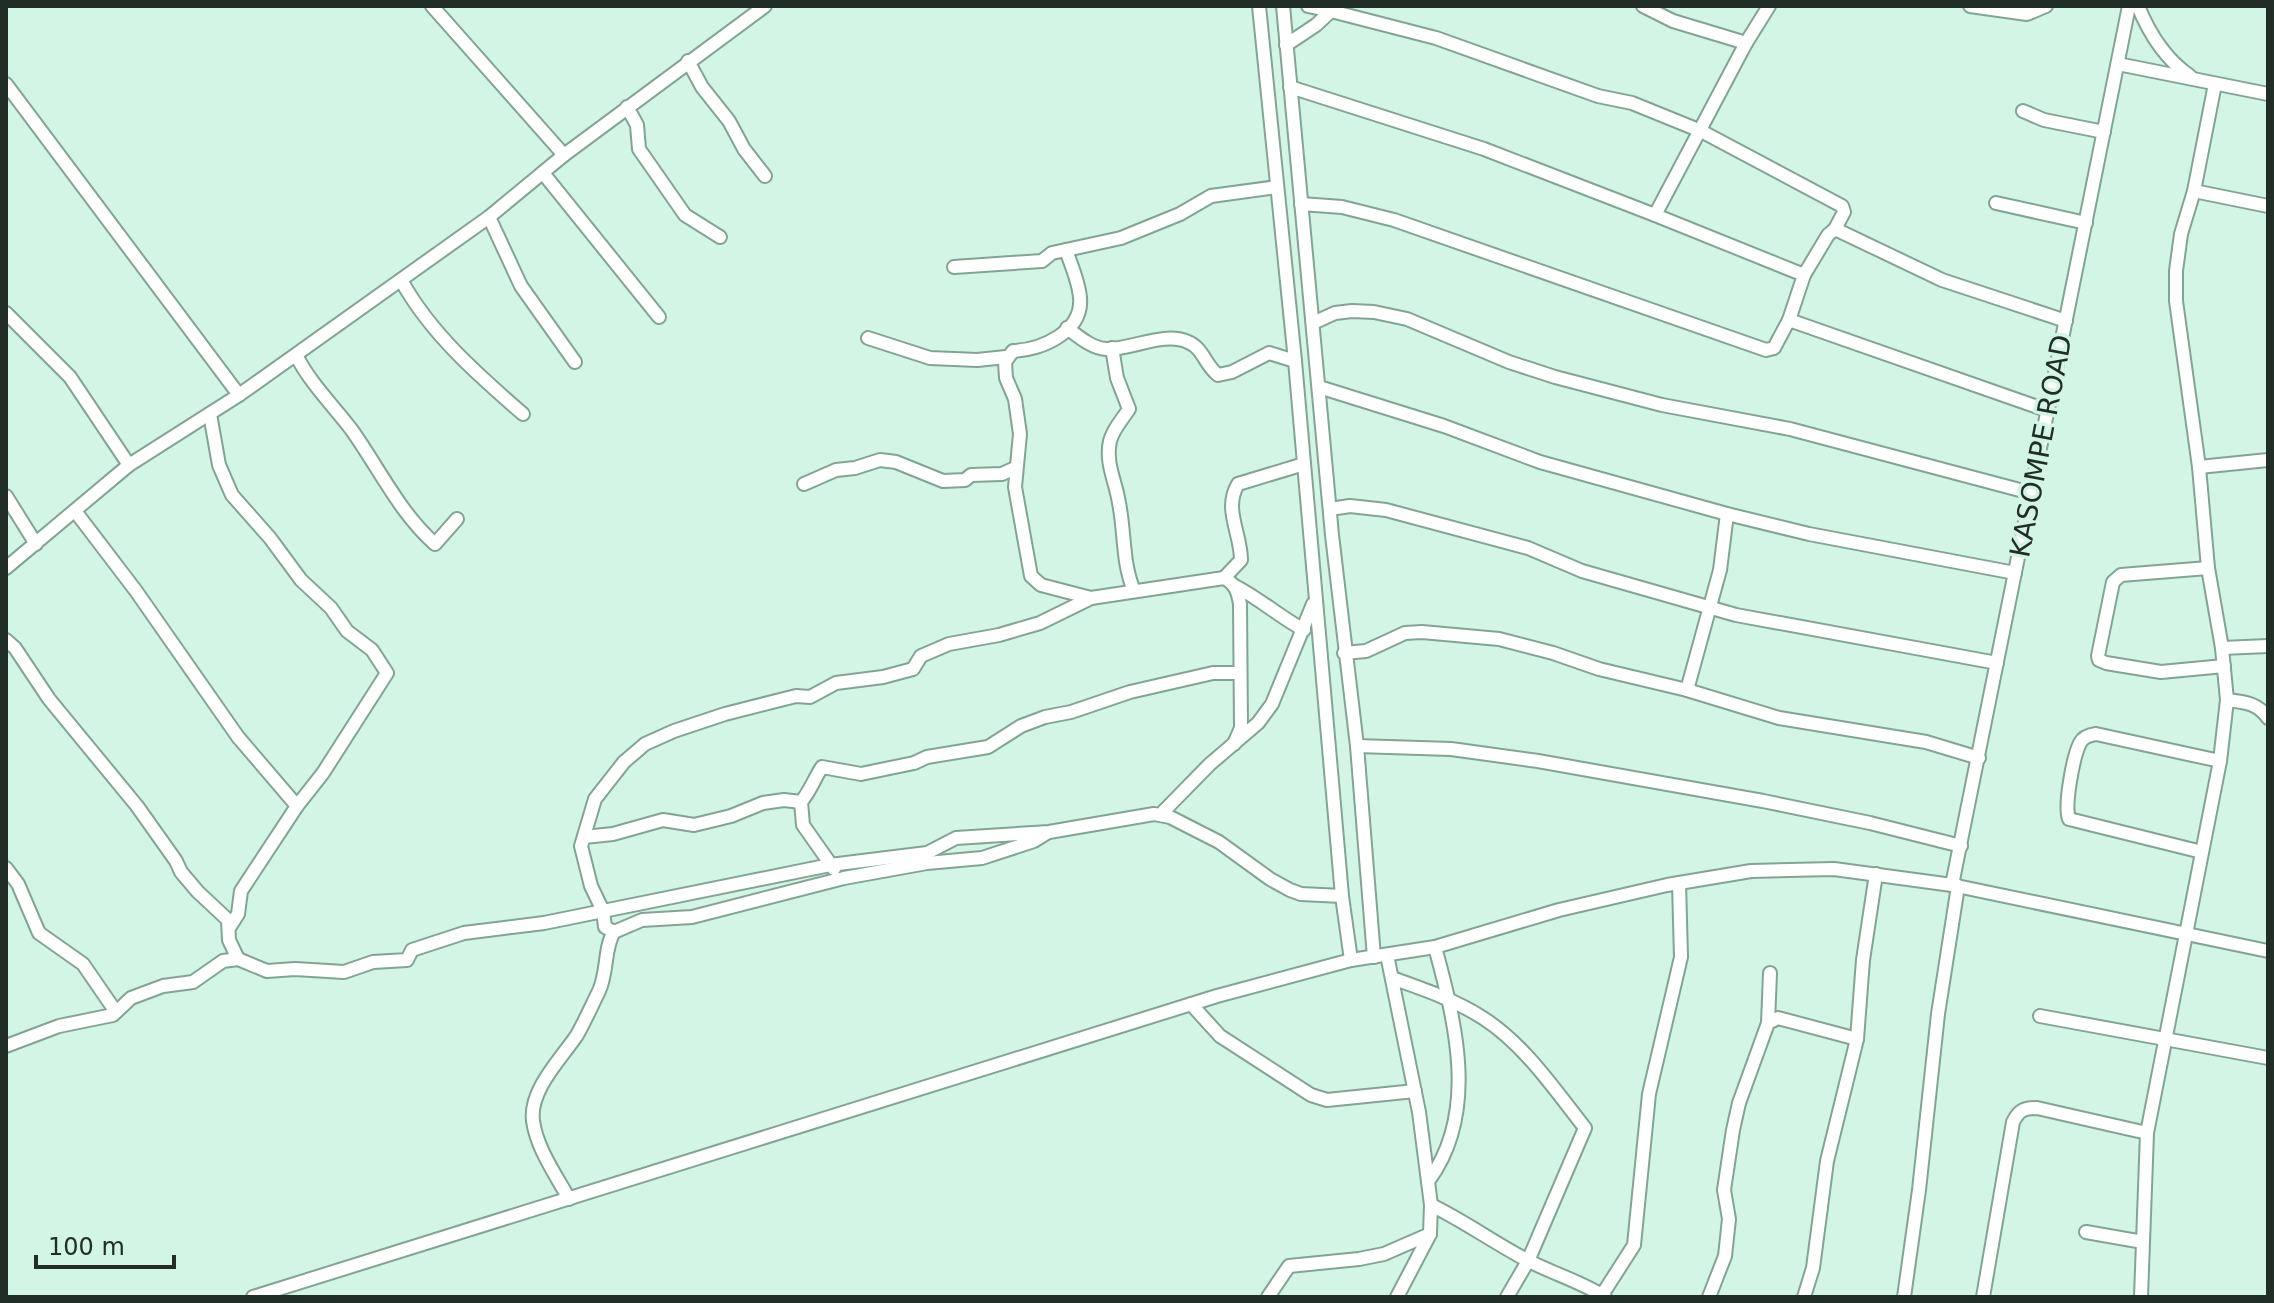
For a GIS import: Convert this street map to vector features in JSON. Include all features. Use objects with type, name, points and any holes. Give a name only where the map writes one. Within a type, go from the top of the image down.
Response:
[{"type":"street","points":[[432,6],[564,155]]},
{"type":"street","points":[[1259,6],[1295,361],[1342,896],[1351,960]]},
{"type":"street","points":[[1283,6],[1344,653],[1380,956],[1392,978],[1429,1180],[1430,1234],[1397,1297]]},
{"type":"street","points":[[1301,204],[1342,207],[1394,220],[1766,350],[1774,348],[1789,320],[1804,275],[1844,212],[1842,206],[1701,131],[1632,103],[1598,96],[1436,38],[1308,6]]},
{"type":"street","points":[[1643,6],[1673,21],[1746,43]]},
{"type":"street","points":[[1655,215],[1746,43],[1769,6]]},
{"type":"street","points":[[1970,6],[2027,14],[2046,6]]},
{"type":"street","name":"KASOMPE ROAD","points":[[1904,1297],[1961,846],[2129,6]]},
{"type":"street","points":[[2138,6],[2165,54],[2195,80]]},
{"type":"street","points":[[6,568],[129,465],[239,395],[489,217],[564,155],[759,8]]},
{"type":"street","points":[[1286,45],[1331,11]]},
{"type":"street","points":[[688,61],[702,87],[765,176]]},
{"type":"street","points":[[2118,64],[2268,94]]},
{"type":"street","points":[[6,84],[239,395]]},
{"type":"street","points":[[2141,1297],[2147,1133],[2163,1041],[2188,936],[2220,761],[2227,700],[2176,301],[2181,234],[2194,191],[2215,84]]},
{"type":"street","points":[[1290,87],[1484,149],[1804,275]]},
{"type":"street","points":[[627,107],[637,125],[639,149],[685,215],[720,237]]},
{"type":"street","points":[[2023,111],[2044,120],[2104,132]]},
{"type":"street","points":[[543,173],[659,317]]},
{"type":"street","points":[[954,267],[1042,261],[1052,253],[1121,238],[1180,214],[1211,196],[1277,187]]},
{"type":"street","points":[[2194,191],[2268,206]]},
{"type":"street","points":[[1996,203],[2086,223]]},
{"type":"street","points":[[489,217],[521,286],[575,362]]},
{"type":"street","points":[[1835,229],[1942,280],[2066,321]]},
{"type":"street","points":[[868,338],[930,358],[977,360],[1006,357],[1013,351],[1046,345],[1077,316],[1080,298],[1066,250]]},
{"type":"street","points":[[401,280],[410,296],[456,353],[523,414]]},
{"type":"street","points":[[1313,323],[1335,313],[1352,311],[1407,319],[1542,373],[1662,405],[1790,429],[2031,493]]},
{"type":"street","points":[[6,313],[70,377],[129,465]]},
{"type":"street","points":[[1789,320],[2049,411]]},
{"type":"street","points":[[1067,328],[1095,347],[1181,340],[1196,346],[1218,375],[1232,372],[1269,353],[1295,361]]},
{"type":"street","points":[[1112,348],[1117,378],[1129,409],[1112,433],[1109,463],[1120,504],[1125,561],[1134,591]]},
{"type":"street","points":[[296,355],[307,377],[351,430],[420,531],[435,544],[457,519]]},
{"type":"street","points":[[1006,357],[1006,378],[1015,399],[1020,434],[1015,487],[1031,576],[1041,585],[1091,598]]},
{"type":"street","points":[[1319,387],[1444,426],[1540,462],[1727,514],[1809,534],[2015,573]]},
{"type":"street","points":[[210,414],[219,465],[232,495],[270,538],[301,580],[331,608],[347,631],[372,650],[387,673],[323,773],[297,806],[241,891],[238,914],[229,928]]},
{"type":"street","points":[[804,484],[836,470],[880,460],[896,462],[943,481],[965,480],[971,475],[1002,474],[1015,468]]},
{"type":"street","points":[[2199,467],[2268,460]]},
{"type":"street","points":[[1230,582],[1241,560],[1240,538],[1231,508],[1238,484],[1304,464]]},
{"type":"street","points":[[6,496],[36,544]]},
{"type":"street","points":[[1330,509],[1350,506],[1386,510],[1528,548],[1582,571],[1768,623],[1997,663]]},
{"type":"street","points":[[75,511],[136,591],[238,737],[297,806]]},
{"type":"street","points":[[1687,690],[1720,570],[1727,514]]},
{"type":"street","points":[[2208,568],[2117,577],[2113,582],[2098,656],[2106,663],[2161,672],[2224,666]]},
{"type":"street","points":[[1230,582],[1240,604],[1241,728],[1234,744]]},
{"type":"street","points":[[614,932],[605,927],[603,911],[591,886],[581,846],[595,799],[624,762],[645,744],[674,731],[796,696],[810,697],[836,683],[883,677],[913,669],[921,656],[949,644],[999,635],[1040,623],[1091,598],[1134,591],[1230,582],[1304,630]]},
{"type":"street","points":[[6,1046],[59,1026],[116,1012],[131,998],[163,986],[193,982],[223,961],[238,959],[267,971],[344,972],[373,962],[407,960],[412,950],[464,933],[544,923],[830,865],[927,853],[956,838],[1049,832],[1161,814],[1258,723],[1272,704],[1316,597]]},
{"type":"street","points":[[1344,653],[1366,651],[1392,638],[1414,633],[1499,639],[1779,718],[1926,742],[1979,758]]},
{"type":"street","points":[[6,640],[15,648],[49,699],[137,806],[181,872],[228,920],[229,940],[238,959]]},
{"type":"street","points":[[2222,648],[2268,646]]},
{"type":"street","points":[[844,878],[830,865],[803,825],[801,802],[812,788],[813,777],[822,767],[861,774],[914,763],[927,757],[988,747],[1021,726],[1130,692],[1213,673],[1240,673]]},
{"type":"street","points":[[2227,700],[2251,703],[2268,718]]},
{"type":"street","points":[[2202,852],[2069,819],[2066,811],[2071,780],[2080,743],[2086,736],[2096,734],[2220,761]]},
{"type":"street","points":[[1357,746],[1451,749],[1509,757],[1763,801],[1961,846]]},
{"type":"street","points":[[584,837],[613,834],[663,820],[694,825],[731,816],[763,803],[784,800],[801,802]]},
{"type":"street","points":[[1161,814],[1228,847],[1290,890],[1301,894],[1342,896]]},
{"type":"street","points":[[569,1199],[537,1137],[532,1112],[542,1086],[581,1027],[601,986],[608,962],[608,944],[614,932],[642,920],[692,917],[844,878],[927,863],[982,858],[1034,841],[1049,832]]},
{"type":"street","points":[[6,868],[18,884],[39,933],[83,964],[116,1012]]},
{"type":"street","points":[[253,1297],[1191,1004],[1351,960],[1435,947],[1559,910],[1679,883],[1751,871],[1834,869],[1955,886],[2268,951]]},
{"type":"street","points":[[1804,1297],[1813,1268],[1827,1161],[1857,1039],[1863,960],[1876,874]]},
{"type":"street","points":[[1431,1205],[1528,1261],[1604,1296],[1634,1245],[1649,1094],[1681,957],[1679,883]]},
{"type":"street","points":[[1429,1180],[1441,1165],[1445,1153],[1456,1103],[1459,1060],[1456,1029],[1435,947]]},
{"type":"street","points":[[1709,1297],[1725,1256],[1729,1219],[1724,1190],[1733,1130],[1739,1103],[1768,1023],[1770,973]]},
{"type":"street","points":[[1392,978],[1449,999],[1501,1031],[1550,1083],[1585,1128],[1528,1261],[1507,1297]]},
{"type":"street","points":[[1191,1004],[1226,1041],[1311,1095],[1327,1100],[1415,1091]]},
{"type":"street","points":[[2040,1016],[2268,1058]]},
{"type":"street","points":[[1768,1023],[1778,1018],[1857,1039]]},
{"type":"street","points":[[1983,1297],[2013,1122],[2017,1114],[2025,1108],[2037,1108],[2147,1133]]},
{"type":"street","points":[[2086,1232],[2143,1242]]},
{"type":"street","points":[[1268,1297],[1289,1266],[1371,1256],[1430,1234]]}]
